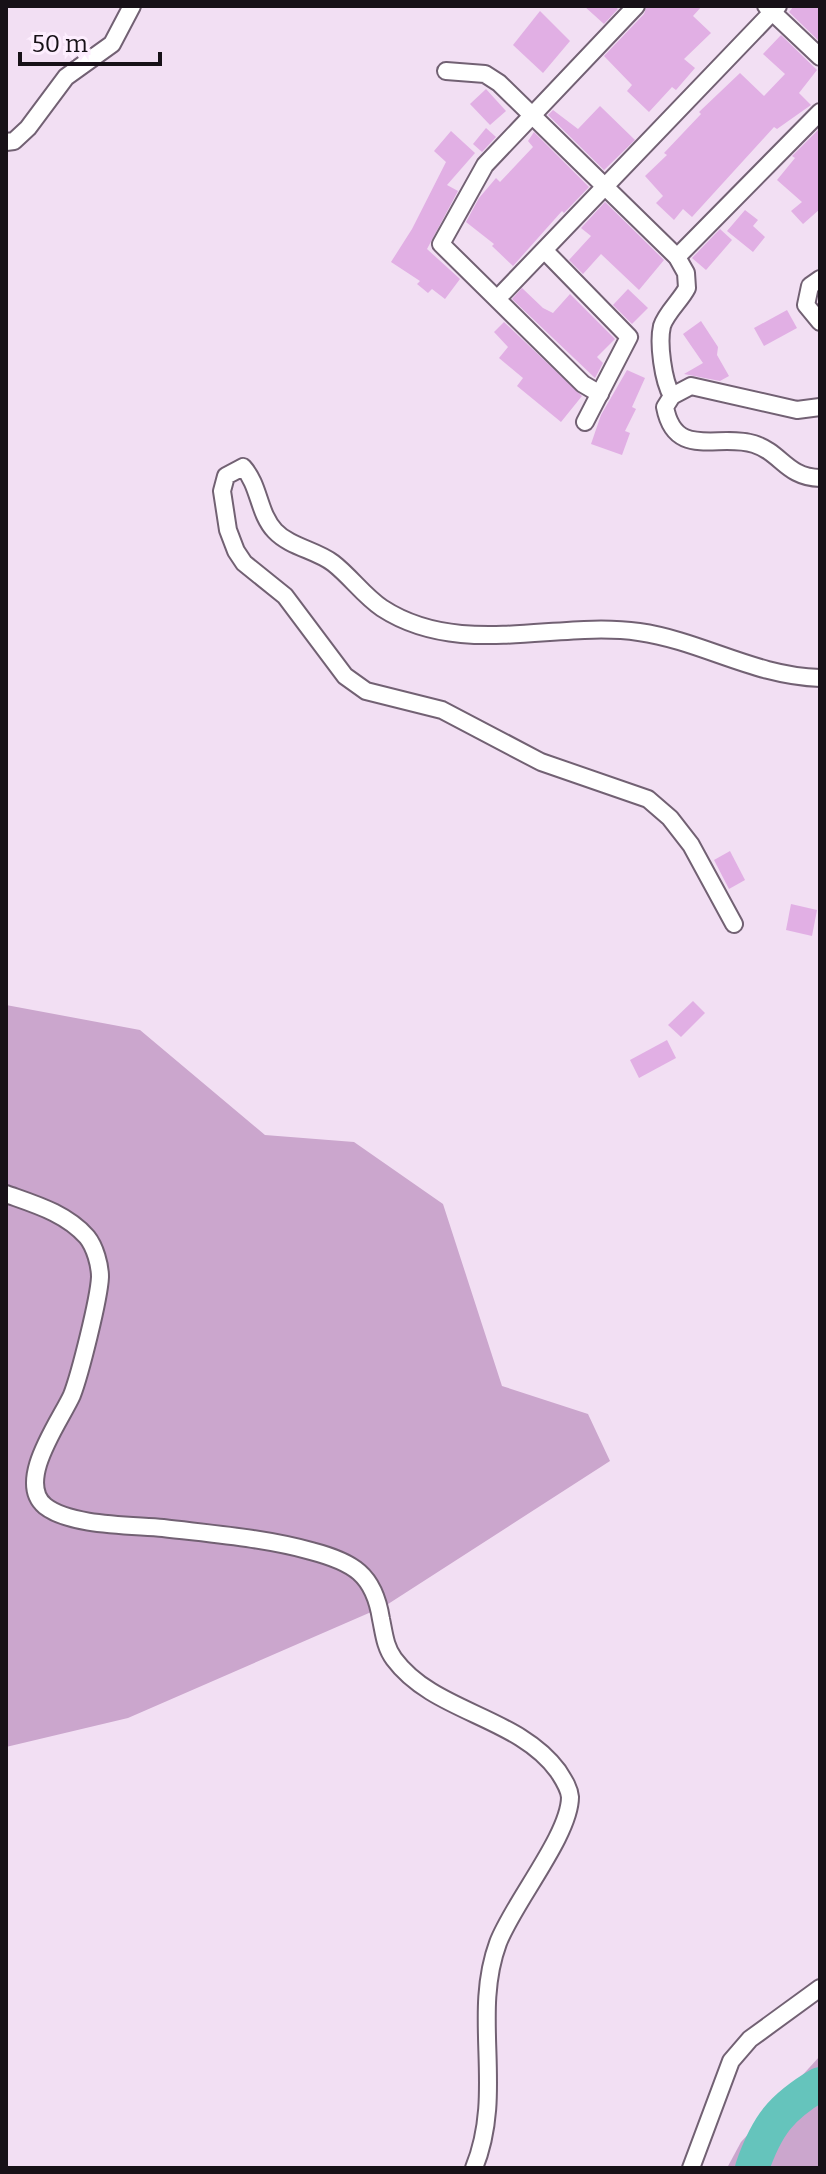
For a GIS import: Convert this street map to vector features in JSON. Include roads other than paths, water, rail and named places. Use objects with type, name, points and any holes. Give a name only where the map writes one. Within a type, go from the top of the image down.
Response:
[{"type":"street","points":[[6,142],[14,141],[28,128],[66,77],[112,44],[132,6]]},
{"type":"street","points":[[600,394],[583,384],[441,244],[485,165],[636,6]]},
{"type":"street","points":[[498,298],[546,252],[772,8],[820,57]]},
{"type":"street","points":[[446,71],[485,74],[499,83],[677,257],[686,273],[687,288],[663,323],[662,337],[667,387],[672,396]]},
{"type":"street","points":[[677,257],[820,112]]},
{"type":"street","points":[[546,252],[629,337],[585,422]]},
{"type":"street","points":[[820,279],[810,286],[806,305],[820,322]]},
{"type":"street","points":[[820,407],[797,410],[691,386],[672,396],[665,407],[668,424],[681,436],[695,442],[756,445],[803,478],[820,478]]},
{"type":"street","points":[[734,924],[691,845],[670,818],[648,799],[541,762],[442,710],[366,691],[345,676],[285,596],[244,563],[236,551],[228,530],[222,491],[226,476],[243,467],[252,478],[268,523],[278,535],[331,561],[380,607],[401,618],[426,626],[497,637],[638,632],[685,644],[739,664],[795,677],[820,678]]},
{"type":"street","points":[[6,1194],[63,1217],[88,1238],[96,1254],[100,1277],[71,1396],[43,1446],[36,1476],[37,1495],[43,1504],[71,1518],[210,1533],[307,1549],[344,1561],[369,1579],[379,1605],[385,1643],[394,1659],[411,1677],[529,1745],[556,1768],[569,1790],[570,1802],[561,1827],[504,1927],[490,1966],[489,2117],[474,2168]]},
{"type":"street","points":[[691,2168],[731,2061],[750,2039],[820,1988]]},
{"type":"waterway","points":[[752,2168],[763,2140],[777,2118],[820,2084]]}]
